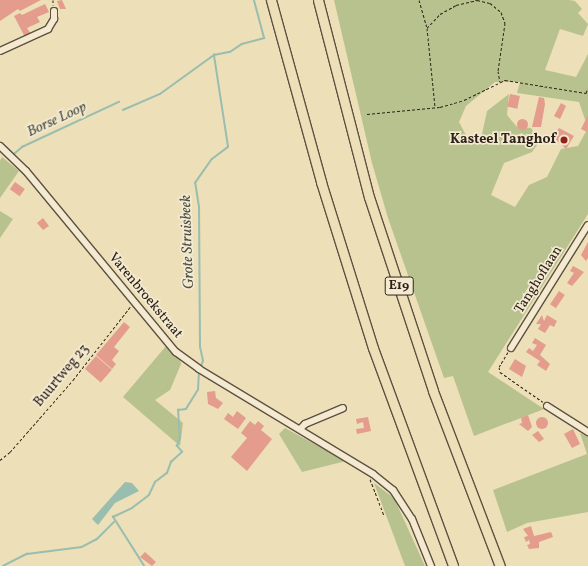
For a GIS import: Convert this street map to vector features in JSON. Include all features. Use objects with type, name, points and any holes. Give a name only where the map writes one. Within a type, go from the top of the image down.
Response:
[{"type":"highway","points":[[271,0],[321,182],[373,348],[453,566]]},
{"type":"highway","name":"E19","points":[[318,0],[369,197],[432,391],[500,566]]},
{"type":"street","points":[[0,51],[48,29],[54,20],[54,11]]},
{"type":"street","name":"Varenbroekstraat","points":[[0,146],[26,171],[168,343],[185,360],[373,474],[403,502],[431,566]]},
{"type":"street","name":"Tanghoflaan","points":[[511,348],[588,225]]},
{"type":"street","points":[[547,406],[588,432]]},
{"type":"street","points":[[300,429],[305,424],[343,408]]},
{"type":"path","points":[[419,0],[427,28],[435,108]]},
{"type":"path","points":[[427,28],[440,14],[456,5],[477,0],[490,3],[501,12],[505,22],[498,71],[500,82]]},
{"type":"path","points":[[367,114],[435,108],[464,100],[505,80],[586,92]]},
{"type":"path","points":[[586,92],[588,88]]},
{"type":"path","points":[[586,92],[588,96]]},
{"type":"path","name":"Buurtweg 23","points":[[0,460],[10,452],[73,380],[134,302]]},
{"type":"path","points":[[511,348],[499,367],[500,372],[547,406]]},
{"type":"path","points":[[373,474],[370,480],[384,516]]},
{"type":"path","points":[[9,566],[19,566]]},
{"type":"green space","points":[[334,0],[569,0],[575,1],[582,9],[578,13],[588,24],[583,36],[560,29],[545,70],[576,77],[588,54],[588,128],[588,214],[488,372],[544,409],[474,436],[453,376],[444,378],[388,218],[372,163]],"holes":[[[495,82],[520,82],[517,93],[579,102],[588,128],[578,146],[561,149],[547,177],[529,185],[515,207],[491,195],[504,163],[532,152],[540,141],[531,128],[517,127],[507,115],[509,94],[487,111],[480,143],[469,141],[459,122],[466,106]]]},
{"type":"green space","points":[[2,157],[19,171],[0,198],[0,161]]},
{"type":"green space","points":[[0,211],[13,219],[0,238]]},
{"type":"green space","points":[[166,346],[180,359],[181,364],[170,390],[155,400],[183,423],[180,446],[123,397]]},
{"type":"green space","points":[[285,428],[346,461],[302,472],[279,434]]},
{"type":"green space","points":[[580,433],[588,437],[588,512],[527,523],[507,532],[493,490],[587,454]]},
{"type":"green space","points":[[374,483],[394,498],[425,566],[405,566]]},
{"type":"shaded area","points":[[125,482],[132,483],[139,491],[115,503],[98,525],[92,519]]},
{"type":"building","points":[[0,0],[41,0],[20,11],[18,9],[0,21]]},
{"type":"building","points":[[62,0],[66,9],[60,9],[57,1]]},
{"type":"building","points":[[45,4],[49,12],[37,17],[40,22],[27,28],[32,36],[26,39],[14,16],[20,13],[22,15]]},
{"type":"building","points":[[510,94],[520,96],[517,109],[508,107]]},
{"type":"building","points":[[539,97],[544,98],[545,104],[541,127],[532,127]]},
{"type":"building","points":[[561,103],[566,106],[560,119],[554,116]]},
{"type":"building","points":[[588,115],[588,129],[587,132],[581,129]]},
{"type":"building","points":[[520,119],[524,119],[526,120],[526,128],[520,129],[517,126],[517,122]]},
{"type":"building","name":"Kasteel Tanghof","points":[[559,128],[574,136],[566,149],[553,137]]},
{"type":"building","points":[[15,182],[25,189],[20,196],[10,189]]},
{"type":"building","points":[[43,218],[49,226],[43,230],[37,223]]},
{"type":"building","points":[[588,242],[588,258],[586,261],[581,255]]},
{"type":"building","points":[[573,266],[584,272],[572,286],[567,283],[574,273],[570,271]]},
{"type":"building","points":[[559,291],[565,295],[556,308],[550,304]]},
{"type":"building","points":[[542,315],[544,321],[547,315],[557,321],[554,327],[550,325],[545,333],[538,329],[541,324],[536,324]]},
{"type":"building","points":[[124,322],[130,327],[114,347],[119,351],[112,360],[116,364],[112,369],[96,355]]},
{"type":"building","points":[[535,338],[546,345],[540,355],[550,364],[546,371],[537,365],[540,361],[526,352],[529,348],[533,351],[537,345],[532,343]]},
{"type":"building","points":[[96,356],[112,370],[101,383],[85,369]]},
{"type":"building","points":[[515,359],[526,366],[522,377],[509,369]]},
{"type":"building","points":[[215,391],[216,398],[223,403],[218,409],[208,404],[207,392]]},
{"type":"building","points":[[237,411],[246,418],[238,429],[224,419],[228,413],[233,417]]},
{"type":"building","points":[[528,415],[532,427],[528,431],[519,424],[522,423],[521,418]]},
{"type":"building","points":[[368,417],[371,431],[357,434],[356,429],[364,428],[363,422],[357,424],[356,419]]},
{"type":"building","points":[[540,417],[544,417],[548,423],[544,429],[540,429],[536,425],[536,421]]},
{"type":"building","points":[[250,421],[255,425],[258,421],[264,426],[261,430],[272,439],[247,471],[231,457],[247,438],[241,433]]},
{"type":"building","points":[[573,429],[580,444],[572,448],[564,434]]},
{"type":"building","points":[[538,431],[544,439],[539,442],[532,435]]},
{"type":"building","points":[[531,526],[534,536],[551,532],[553,537],[539,542],[539,548],[529,549],[527,545],[530,544],[529,540],[526,542],[524,537],[528,536],[523,529]]},
{"type":"building","points":[[145,552],[156,562],[152,566],[140,557]]},
{"type":"waterway","name":"Grote Struisbeek","points":[[201,366],[203,361],[200,347],[199,207],[195,183],[212,159],[228,147],[214,55],[230,52],[242,44],[264,38],[254,0]]},
{"type":"waterway","name":"Borse Loop","points":[[123,110],[160,94],[214,55]]},
{"type":"waterway","name":"Borse Loop","points":[[7,148],[14,154],[22,147],[119,102]]},
{"type":"waterway","name":"Grote Struisbeek","points":[[144,566],[113,517],[132,508],[149,495],[155,482],[167,473],[171,462],[182,452],[177,446],[180,438],[178,410],[186,409],[198,390],[199,371]]},
{"type":"waterway","points":[[3,566],[27,554],[82,547],[97,539],[114,522]]},
{"type":"place","name":"Kasteel Tanghof","points":[[564,140]]}]
